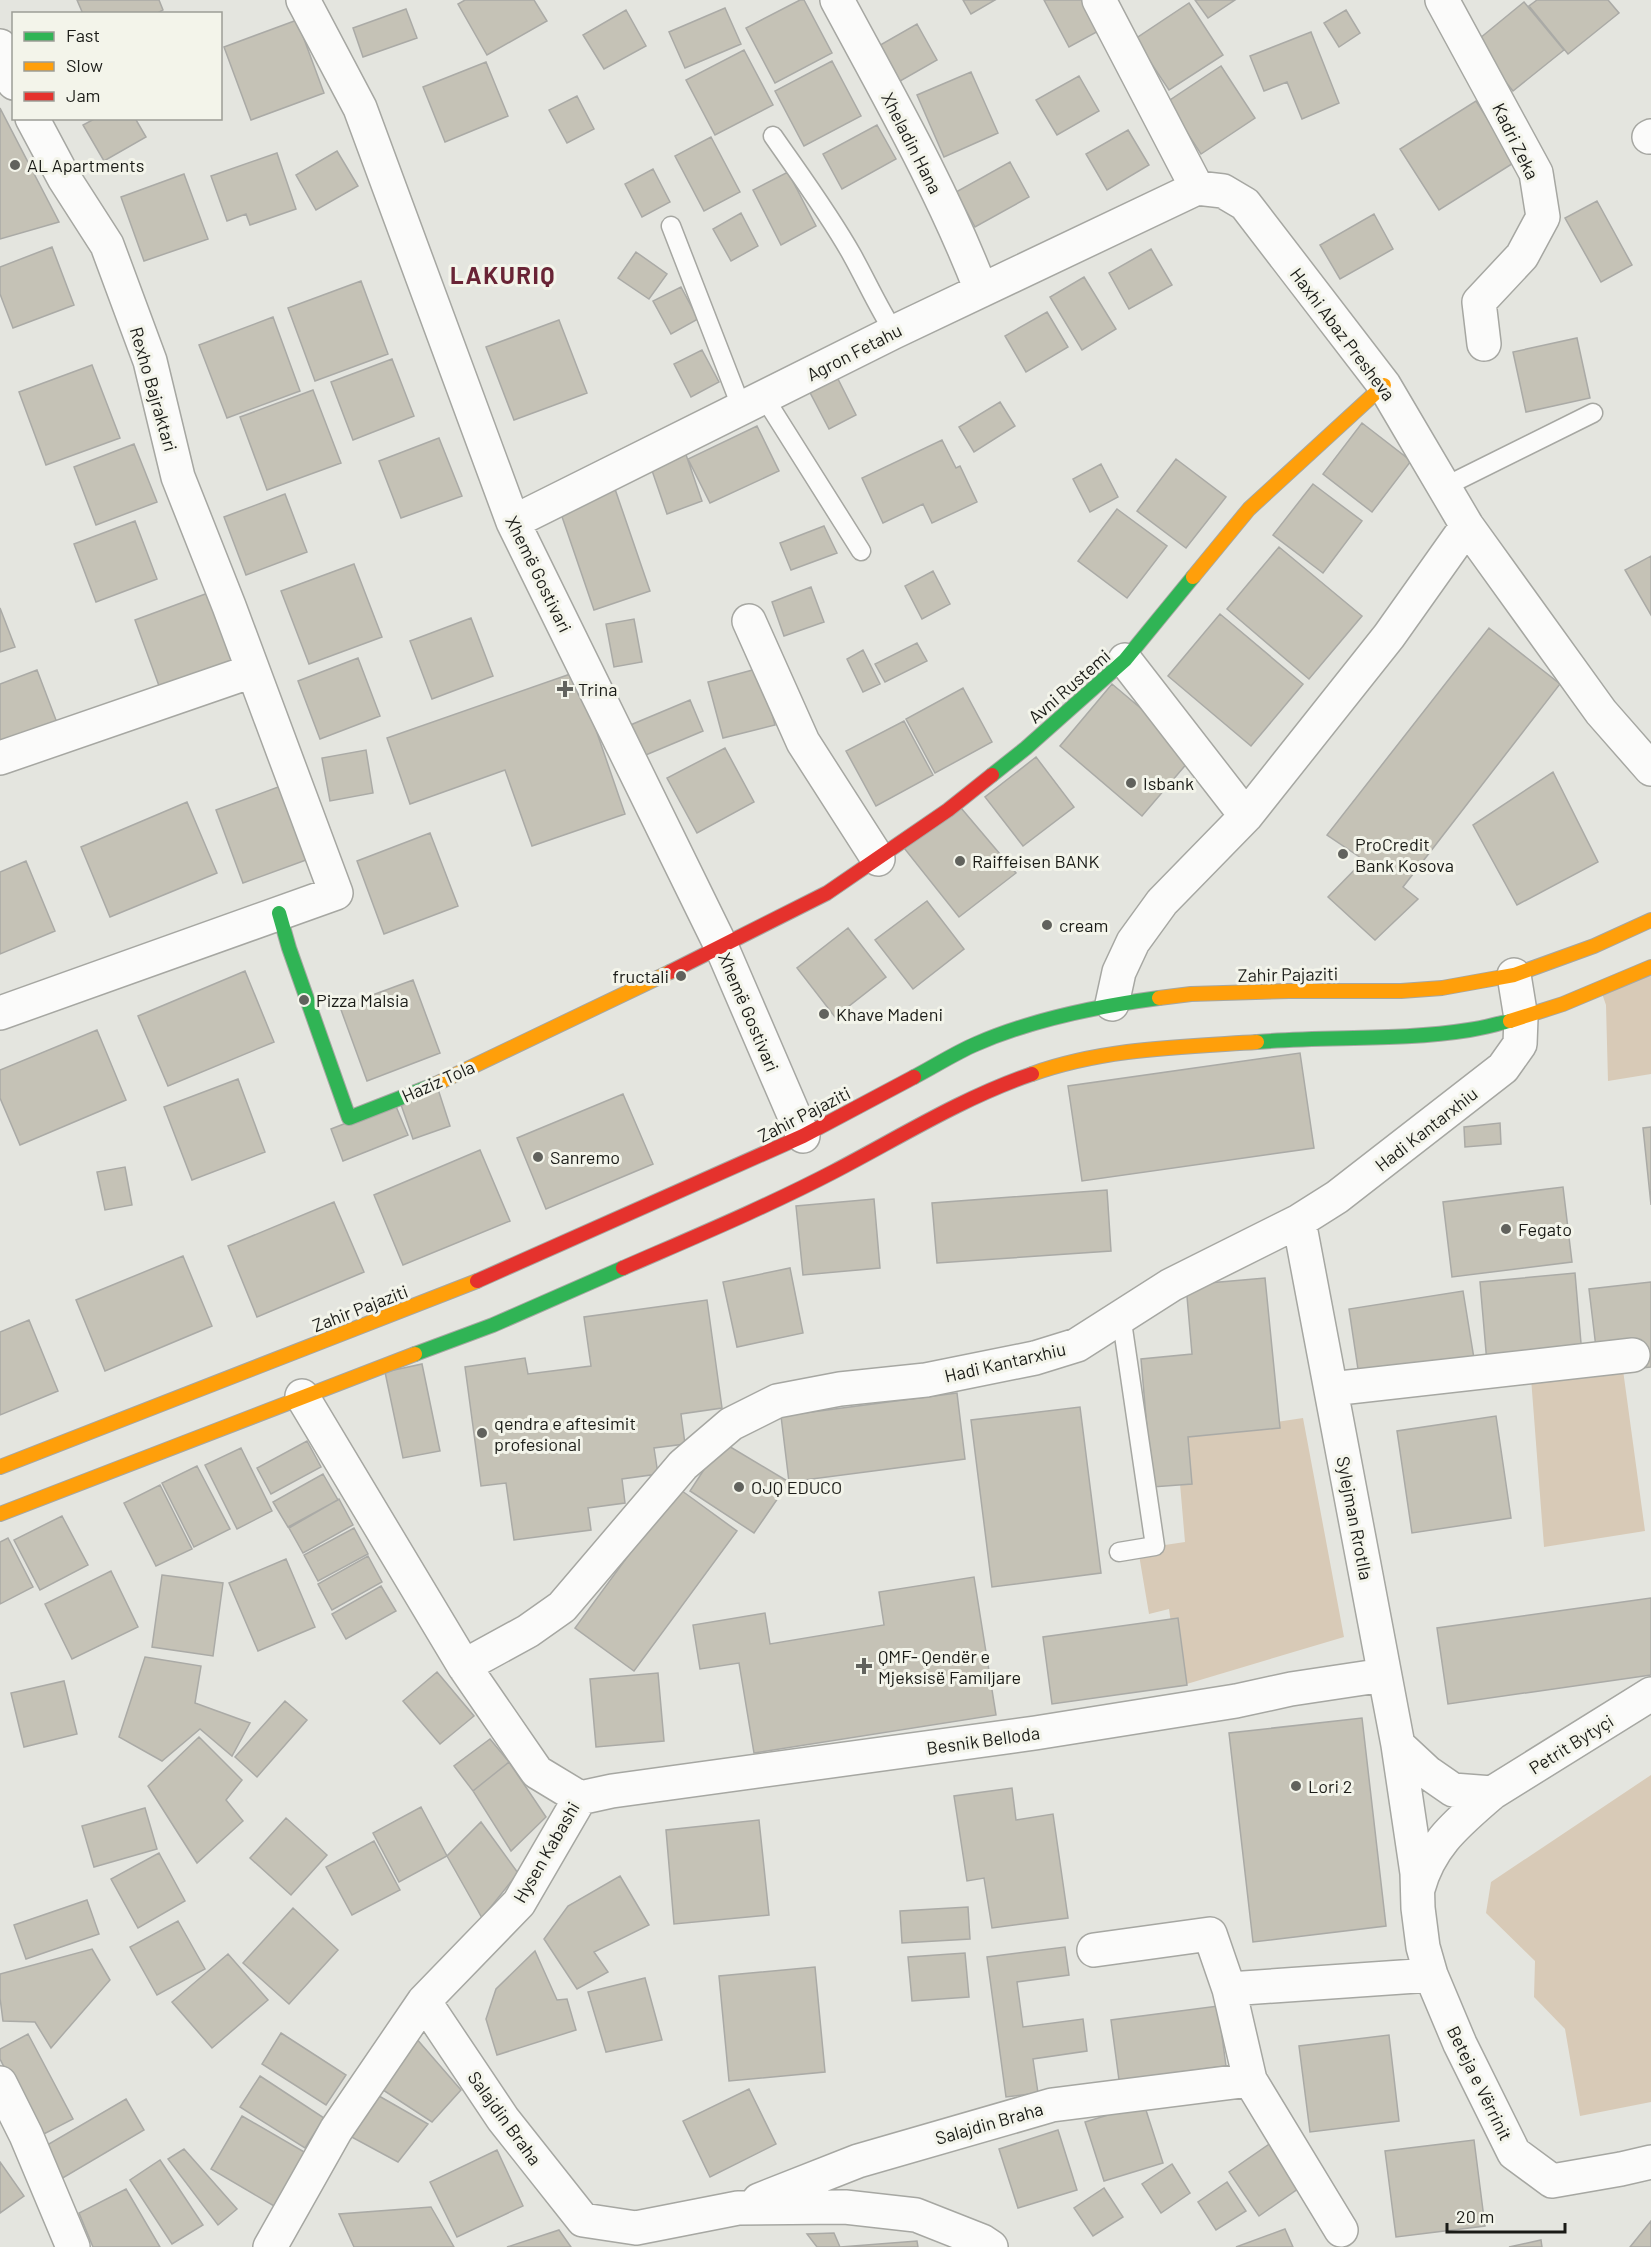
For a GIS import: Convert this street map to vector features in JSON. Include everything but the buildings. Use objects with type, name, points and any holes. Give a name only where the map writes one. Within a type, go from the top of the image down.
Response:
[{"type":"street","name":"Xhemë Gostivari","points":[[303,0],[360,108],[513,522],[722,948],[803,1136]]},
{"type":"street","name":"Xheladin Hana","points":[[837,0],[914,143],[969,258],[981,290]]},
{"type":"street","points":[[1099,0],[1197,188]]},
{"type":"street","name":"Kadri Zeka","points":[[1442,0],[1536,173],[1543,217],[1522,256],[1479,302],[1484,344]]},
{"type":"street","points":[[0,46],[12,78]]},
{"type":"street","name":"Rexho Bajraktari","points":[[33,120],[64,178],[107,245],[150,361],[178,477],[336,893],[279,913]]},
{"type":"street","name":"Agron Fetahu","points":[[513,522],[894,332],[1197,188]]},
{"type":"street","name":"Haxhi Abaz Presheva","points":[[1197,188],[1223,191],[1245,204],[1384,385],[1467,526],[1601,712],[1651,769]]},
{"type":"street","name":"Avni Rustemi","points":[[722,948],[827,893],[948,810],[1026,748],[1125,660],[1250,509],[1384,385]]},
{"type":"street","points":[[1112,1004],[1119,972],[1133,942],[1162,902],[1246,816],[1389,636],[1467,526]]},
{"type":"street","points":[[749,621],[803,742],[878,859]]},
{"type":"street","points":[[1125,660],[1246,816]]},
{"type":"street","points":[[0,758],[252,671]]},
{"type":"street","points":[[0,1013],[279,913]]},
{"type":"street","name":"Haziz Tola","points":[[279,913],[289,948],[349,1118],[437,1083],[722,948]]},
{"type":"street","name":"Zahir Pajaziti","points":[[0,1467],[460,1289],[615,1222],[803,1136],[976,1044],[1065,1015],[1112,1004],[1191,994],[1401,991],[1442,988],[1514,975],[1594,946],[1651,920]]},
{"type":"street","points":[[0,1514],[493,1324],[718,1227],[834,1172],[955,1106],[1008,1082],[1051,1067],[1098,1056],[1146,1050],[1305,1038],[1406,1036],[1469,1030],[1521,1018],[1563,1004],[1651,967]]},
{"type":"street","name":"Hadi Kantarxhiu","points":[[464,1666],[528,1631],[562,1607],[683,1465],[731,1424],[777,1401],[840,1389],[926,1380],[1035,1358],[1077,1345],[1171,1285],[1299,1221],[1337,1197],[1503,1068],[1520,1044],[1521,1018],[1514,975]]},
{"type":"street","name":"Sylejman Rrotlla","points":[[1299,1221],[1398,1744],[1408,1815]]},
{"type":"street","points":[[1331,1389],[1633,1355]]},
{"type":"street","name":"Hysen Kabashi","points":[[270,2247],[336,2130],[424,2001],[519,1903],[580,1798],[537,1772],[464,1666],[302,1396]]},
{"type":"street","name":"Besnik Belloda","points":[[580,1798],[612,1791],[1035,1733],[1236,1701],[1291,1689],[1384,1676]]},
{"type":"street","name":"Petrit Bytyçi","points":[[1417,1890],[1422,1873],[1446,1835],[1492,1793],[1651,1694]]},
{"type":"street","points":[[1398,1744],[1427,1772],[1453,1790],[1492,1793]]},
{"type":"street","name":"Beteja e Vërrinit","points":[[1408,1815],[1417,1873],[1422,1947],[1431,1975],[1460,2044],[1514,2153],[1552,2181],[1651,2162]]},
{"type":"street","points":[[1094,1950],[1210,1934],[1229,1989],[1250,2080],[1341,2230]]},
{"type":"street","points":[[1229,1989],[1431,1975]]},
{"type":"street","name":"Salajdin Braha","points":[[424,2001],[503,2119],[583,2220],[636,2228],[738,2208],[858,2161],[1052,2105],[1250,2080]]},
{"type":"street","points":[[0,2083],[26,2135],[73,2247]]},
{"type":"street","name":"Salajdin Braha","points":[[738,2208],[845,2207],[916,2215],[982,2241],[991,2247]]},
{"type":"lane","points":[[773,136],[852,255],[894,332]]},
{"type":"lane","points":[[672,226],[753,403],[861,551]]},
{"type":"lane","points":[[1444,487],[1593,413]]},
{"type":"lane","points":[[1119,1552],[1155,1546],[1121,1315]]},
{"type":"shaded area","points":[[1651,965],[1651,1074],[1608,1081],[1606,1005],[1599,985]]},
{"type":"shaded area","points":[[1623,1370],[1645,1531],[1544,1547],[1531,1378]]},
{"type":"shaded area","points":[[1303,1418],[1344,1637],[1180,1686],[1169,1609],[1149,1614],[1138,1549],[1185,1542],[1176,1437]]},
{"type":"shaded area","points":[[1651,1775],[1651,2102],[1580,2116],[1565,2029],[1534,1997],[1535,1961],[1486,1913],[1491,1882]]},
{"type":"traffic: fast","points":[[992,775],[1026,748],[1125,660],[1193,577]]},
{"type":"traffic: fast","points":[[279,913],[289,948],[349,1118],[436,1084]]},
{"type":"traffic: fast","points":[[914,1077],[997,1035],[1089,1010],[1159,998]]},
{"type":"traffic: fast","points":[[1257,1042],[1417,1036],[1469,1030],[1510,1021]]},
{"type":"traffic: fast","points":[[415,1354],[493,1325],[623,1268]]},
{"type":"traffic: slow","points":[[1193,577],[1249,509],[1384,385]]},
{"type":"traffic: slow","points":[[1159,998],[1191,994],[1401,991],[1442,988],[1514,975],[1594,946],[1651,920]]},
{"type":"traffic: slow","points":[[1510,1021],[1563,1004],[1651,967]]},
{"type":"traffic: slow","points":[[436,1084],[670,972]]},
{"type":"traffic: slow","points":[[1032,1074],[1059,1065],[1143,1050],[1257,1042]]},
{"type":"traffic: slow","points":[[0,1467],[477,1281]]},
{"type":"traffic: slow","points":[[0,1514],[415,1354]]},
{"type":"traffic: jam","points":[[670,972],[827,893],[948,810],[992,775]]},
{"type":"traffic: jam","points":[[623,1268],[783,1197],[956,1106],[1032,1074]]},
{"type":"traffic: jam","points":[[477,1281],[803,1136],[914,1077]]},
{"type":"place","name":"AL Apartments","points":[[15,165]]},
{"type":"place","name":"Trina","points":[[565,689]]},
{"type":"place","name":"Isbank","points":[[1131,783]]},
{"type":"place","name":"ProCredit Bank Kosova","points":[[1343,854]]},
{"type":"place","name":"Raiffeisen BANK","points":[[960,861]]},
{"type":"place","name":"cream","points":[[1047,925]]},
{"type":"place","name":"fructali","points":[[681,976]]},
{"type":"place","name":"Pizza Malsia","points":[[304,1000]]},
{"type":"place","name":"Khave Madeni","points":[[824,1014]]},
{"type":"place","name":"Sanremo","points":[[538,1157]]},
{"type":"place","name":"Fegato","points":[[1506,1229]]},
{"type":"place","name":"qendra e aftesimit profesional","points":[[482,1433]]},
{"type":"place","name":"OJQ EDUCO","points":[[739,1487]]},
{"type":"place","name":"QMF- Qendër e Mjeksisë Familjare","points":[[864,1666]]},
{"type":"place","name":"Lori 2","points":[[1296,1786]]},
{"type":"district","name":"LAKURIQ","points":[[503,274]]}]
